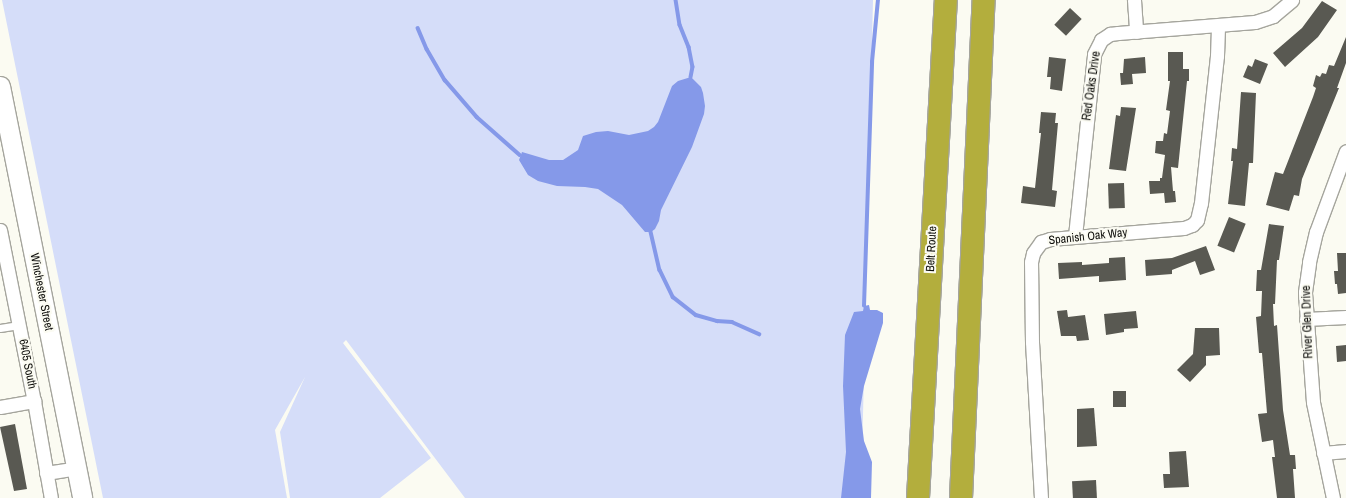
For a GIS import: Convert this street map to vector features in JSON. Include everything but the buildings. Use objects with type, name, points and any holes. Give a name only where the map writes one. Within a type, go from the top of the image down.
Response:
[{"type":"highway","name":"Belt Route","points":[[918,498],[946,0]]},
{"type":"highway","points":[[962,498],[984,0]]},
{"type":"main road","name":"Winchester Street","points":[[0,86],[82,498]]},
{"type":"street","points":[[1134,0],[1136,32]]},
{"type":"street","name":"Red Oaks Drive","points":[[1075,236],[1094,54],[1097,45],[1105,36],[1118,33],[1218,26],[1265,20],[1279,12],[1292,0]]},
{"type":"street","name":"Spanish Oak Way","points":[[1041,498],[1033,364],[1031,262],[1036,247],[1041,242],[1050,239],[1184,228],[1192,225],[1197,220],[1201,203],[1217,49],[1218,26]]},
{"type":"street","name":"River Glen Drive","points":[[1332,498],[1313,402],[1305,292],[1309,262],[1316,232],[1345,155]]},
{"type":"street","name":"6405 South","points":[[1,238],[34,401],[51,498]]},
{"type":"street","points":[[1306,319],[1346,317]]},
{"type":"street","points":[[0,407],[34,401]]},
{"type":"street","points":[[1323,454],[1346,451]]},
{"type":"street","points":[[46,473],[76,468]]},
{"type":"lane","points":[[0,328],[19,324]]},
{"type":"shaded area","points":[[2,0],[873,0],[861,498],[465,498],[346,340],[343,343],[431,458],[380,498],[290,498],[280,432],[305,377],[275,430],[287,498],[103,498]]},
{"type":"water","points":[[691,77],[701,87],[705,106],[704,114],[692,147],[661,210],[659,221],[655,229],[651,232],[645,232],[622,205],[598,189],[557,186],[538,181],[528,175],[519,160],[522,152],[549,160],[563,160],[578,150],[583,136],[596,132],[608,131],[629,135],[648,131],[658,122],[672,86],[678,81]]},
{"type":"water","points":[[869,305],[870,310],[877,310],[883,313],[883,323],[864,386],[860,409],[864,441],[872,462],[871,498],[841,498],[846,452],[843,386],[845,335],[854,312],[863,311],[864,306]]},
{"type":"waterway","points":[[676,0],[680,25],[689,47],[693,67],[691,77]]},
{"type":"waterway","points":[[864,306],[872,62],[878,0]]},
{"type":"waterway","points":[[418,28],[427,49],[445,80],[477,117],[520,155]]},
{"type":"waterway","points":[[651,232],[660,270],[673,297],[696,315],[717,321],[732,322],[759,334]]}]
